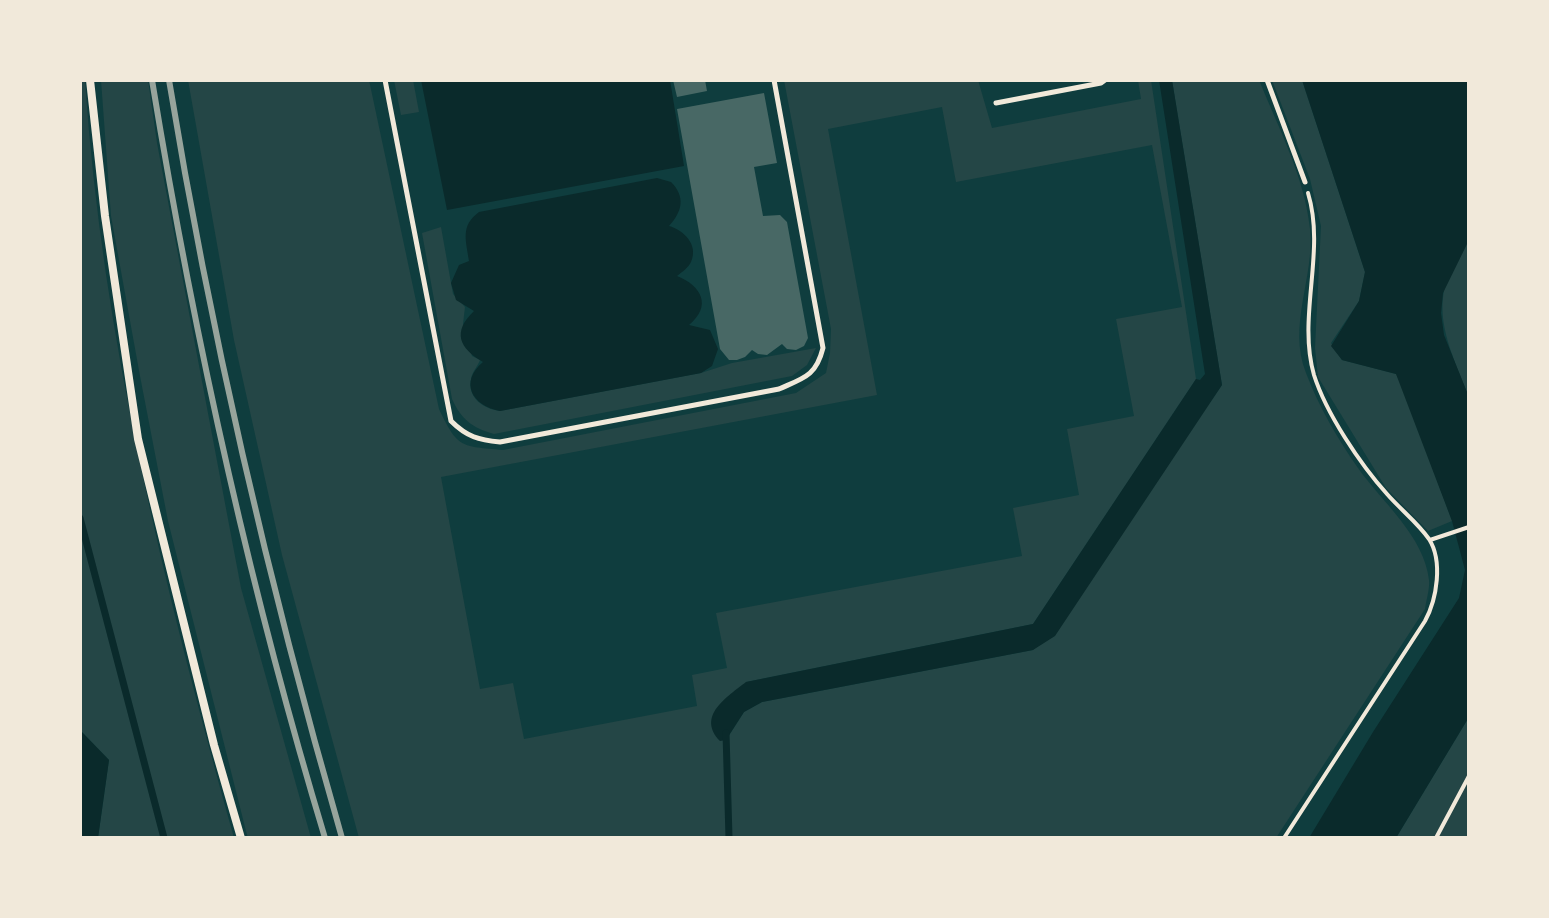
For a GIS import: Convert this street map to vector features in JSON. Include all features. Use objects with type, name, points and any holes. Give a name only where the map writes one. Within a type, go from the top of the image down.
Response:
[{"type":"street","points":[[90,80],[105,216],[138,439],[214,745],[241,838]]},
{"type":"lane","points":[[385,80],[451,421],[475,440],[500,442],[779,389],[809,376],[819,364],[823,348],[774,80]]},
{"type":"lane","points":[[996,103],[1105,80]]},
{"type":"lane","points":[[1267,80],[1305,182]]},
{"type":"path","points":[[1284,838],[1432,608],[1437,592],[1430,540],[1384,491],[1323,398],[1314,374],[1310,343],[1315,226],[1305,182]]},
{"type":"path","points":[[1430,540],[1469,527]]},
{"type":"path","points":[[1436,838],[1469,776]]},
{"type":"shaded area","points":[[80,80],[85,80],[93,176],[106,272],[140,463],[184,651],[234,838],[98,838],[109,760],[80,730]]},
{"type":"shaded area","points":[[101,80],[148,80],[157,143],[241,588],[311,838],[248,838],[246,831],[168,521],[140,376],[111,216]]},
{"type":"shaded area","points":[[188,80],[369,80],[439,409],[451,432],[462,443],[503,450],[796,393],[826,373],[831,329],[784,80],[978,80],[992,128],[1141,99],[1138,80],[1151,80],[1196,379],[1033,624],[746,682],[726,740],[744,712],[762,702],[1033,650],[1222,385],[1172,80],[1259,80],[1290,153],[1307,210],[1309,265],[1299,337],[1306,373],[1322,410],[1343,446],[1401,520],[1419,549],[1429,580],[1425,609],[1276,838],[359,838],[282,555],[234,340]],"holes":[[[942,107],[956,182],[1152,145],[1182,307],[1116,319],[1134,416],[1067,429],[1079,495],[1013,508],[1022,556],[716,613],[727,668],[692,675],[697,706],[524,739],[513,683],[480,689],[441,477],[877,395],[828,129]]]},
{"type":"shaded area","points":[[394,80],[413,80],[419,112],[401,115]]},
{"type":"shaded area","points":[[421,80],[670,80],[684,166],[447,210]]},
{"type":"shaded area","points":[[1159,80],[1172,80],[1222,385],[1055,636],[1033,650],[762,702],[744,712],[726,740],[720,741],[713,732],[713,715],[723,701],[746,682],[1033,624],[1196,379],[1200,380],[1205,374]]},
{"type":"shaded area","points":[[1272,80],[1302,80],[1365,272],[1359,301],[1331,343],[1342,360],[1396,374],[1402,384],[1452,521],[1428,531],[1386,488],[1318,377],[1315,348],[1321,226],[1310,179]]},
{"type":"shaded area","points":[[1302,80],[1469,80],[1469,240],[1443,293],[1441,313],[1444,335],[1469,397],[1469,717],[1396,838],[1309,838],[1459,598],[1465,570],[1452,521],[1396,374],[1342,360],[1331,346],[1359,301],[1365,272]]},
{"type":"shaded area","points":[[657,178],[671,182],[679,193],[679,210],[669,226],[688,239],[693,255],[689,266],[677,276],[693,285],[701,297],[700,311],[689,325],[710,330],[718,349],[712,366],[701,373],[500,411],[482,404],[476,399],[470,385],[483,362],[468,351],[461,339],[463,326],[474,311],[456,300],[451,283],[459,265],[469,261],[466,234],[473,217],[479,212]]},
{"type":"shaded area","points":[[441,227],[453,294],[465,307],[463,324],[472,356],[480,360],[470,386],[478,401],[494,410],[701,373],[732,363],[816,348],[807,365],[792,376],[494,434],[486,432],[468,422],[452,399],[422,233]]},
{"type":"shaded area","points":[[1469,240],[1469,397],[1447,336],[1443,299],[1455,261]]},
{"type":"shaded area","points":[[1469,717],[1469,838],[1396,838]]},
{"type":"shaded area","points":[[80,730],[109,760],[98,838],[80,838]]},
{"type":"building","points":[[673,80],[705,80],[707,91],[677,97]]},
{"type":"building","points":[[764,93],[777,163],[754,167],[763,216],[780,215],[787,222],[808,338],[804,346],[796,350],[787,349],[782,344],[767,355],[752,350],[745,357],[729,360],[720,349],[677,109]]},
{"type":"waterway","points":[[80,518],[164,838]]},
{"type":"waterway","points":[[726,733],[729,838]]},
{"type":"railway","points":[[152,80],[186,272],[226,462],[272,651],[325,838]]},
{"type":"railway","points":[[169,80],[204,271],[244,462],[290,651],[342,838]]}]
